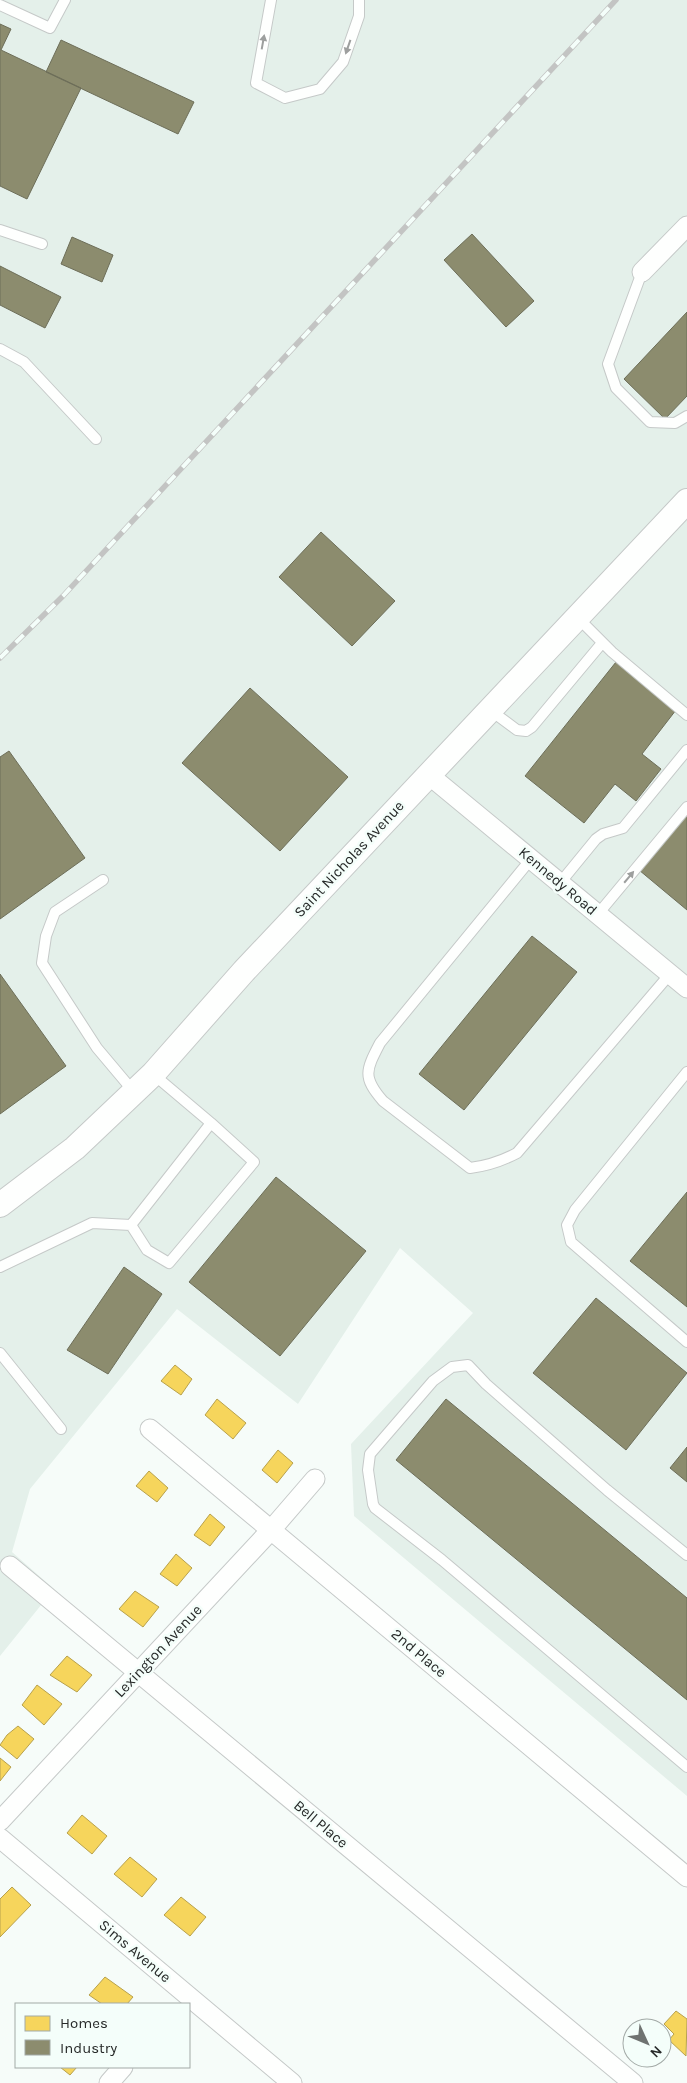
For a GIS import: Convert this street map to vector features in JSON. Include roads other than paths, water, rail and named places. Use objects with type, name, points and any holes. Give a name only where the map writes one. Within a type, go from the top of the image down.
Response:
[{"type":"street","points":[[642,272],[687,226]]},
{"type":"street","name":"Saint Nicholas Avenue","points":[[0,1205],[75,1148],[154,1074],[244,971],[687,501]]},
{"type":"street","name":"Kennedy Road","points":[[429,775],[687,988]]},
{"type":"street","name":"2nd Place","points":[[150,1429],[687,1877]]},
{"type":"street","name":"Lexington Avenue","points":[[0,1821],[271,1530],[315,1479]]},
{"type":"street","name":"Bell Place","points":[[10,1566],[633,2083]]},
{"type":"street","name":"Sims Avenue","points":[[0,1838],[179,1998]]},
{"type":"street","name":"Sims Avenue","points":[[190,2006],[292,2083]]},
{"type":"street","points":[[109,2083],[122,2068]]},
{"type":"lane","points":[[0,5],[50,28],[66,0]]},
{"type":"lane","points":[[271,0],[256,84],[285,98],[320,89],[343,62],[359,16],[359,0]]},
{"type":"lane","points":[[0,230],[42,244]]},
{"type":"lane","points":[[642,272],[608,364],[616,388],[650,422],[675,424],[687,416]]},
{"type":"lane","points":[[0,349],[24,362],[96,439]]},
{"type":"lane","points":[[578,617],[602,642],[687,715]]},
{"type":"lane","points":[[490,710],[517,730],[526,731],[532,727],[602,642]]},
{"type":"lane","points":[[560,883],[596,838],[623,828],[687,750]]},
{"type":"lane","points":[[598,914],[687,806]]},
{"type":"lane","points":[[531,859],[380,1043],[368,1066],[367,1074],[371,1088],[383,1101],[470,1168],[503,1160],[517,1153],[670,974]]},
{"type":"lane","points":[[103,880],[55,912],[46,936],[42,963],[97,1048],[134,1092]]},
{"type":"lane","points":[[687,1072],[575,1210],[567,1225],[571,1242],[687,1342]]},
{"type":"lane","points":[[131,1225],[147,1250],[169,1263],[254,1162],[154,1074]]},
{"type":"lane","points":[[131,1225],[210,1122]]},
{"type":"lane","points":[[0,1267],[92,1223],[131,1225]]},
{"type":"lane","points":[[0,1353],[61,1429]]},
{"type":"lane","points":[[687,1555],[608,1490],[486,1384],[468,1366],[452,1367],[433,1381],[370,1454],[368,1470],[375,1508],[442,1560],[687,1767]]},
{"type":"railway","points":[[0,658],[63,596],[616,0]]}]
